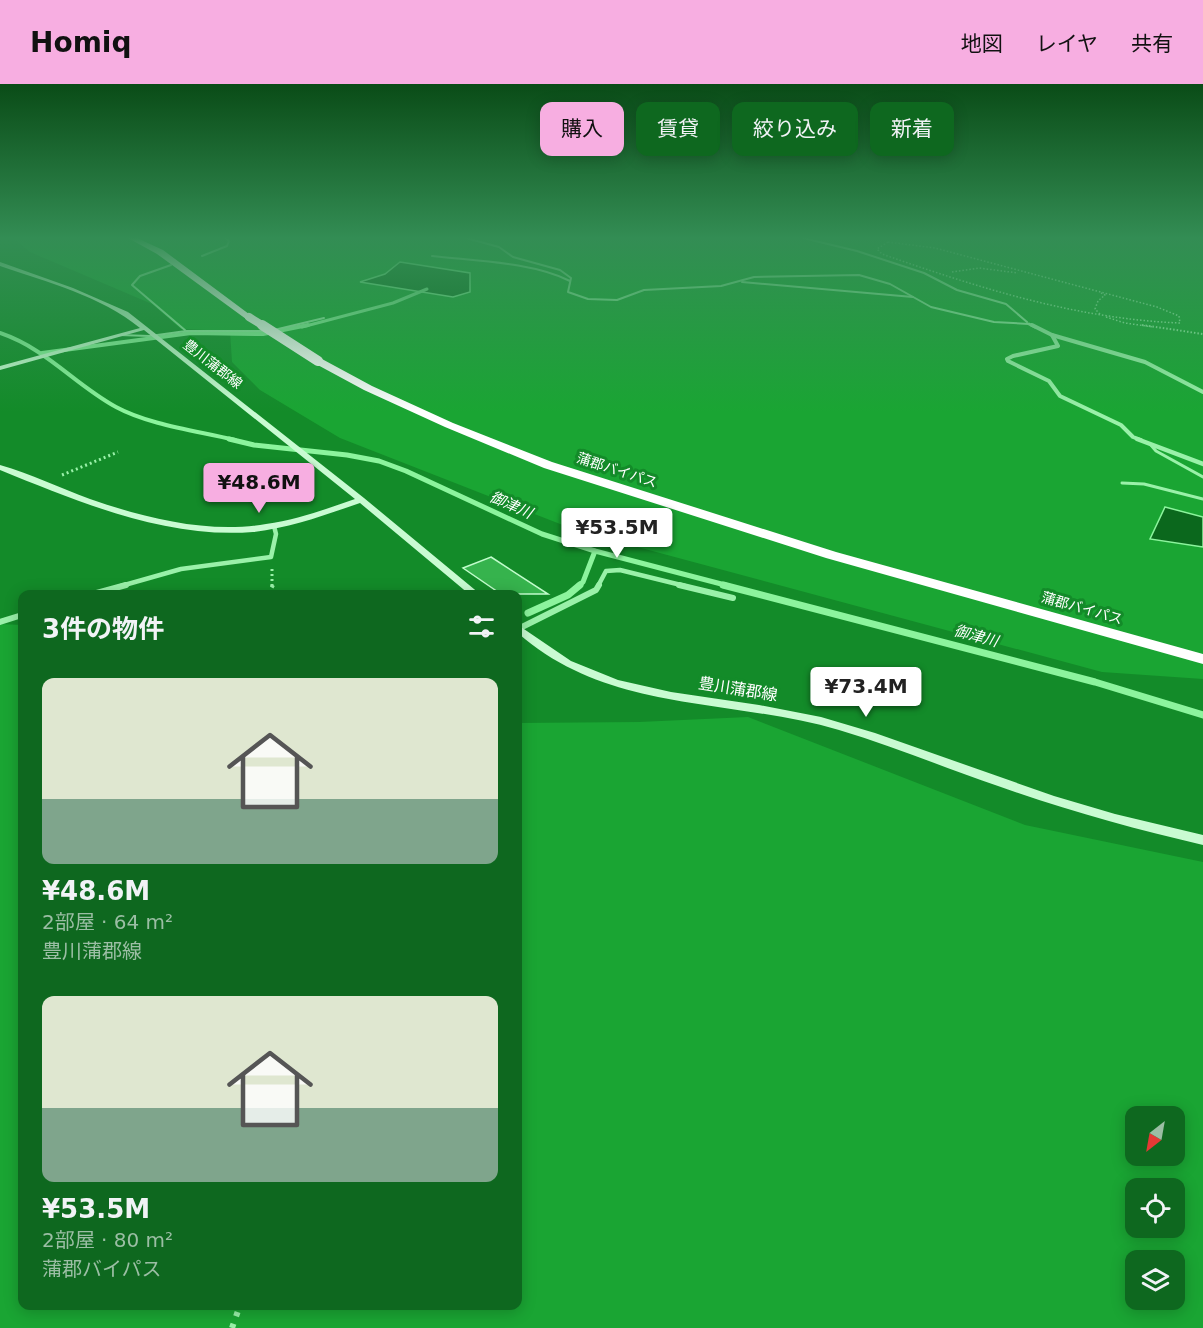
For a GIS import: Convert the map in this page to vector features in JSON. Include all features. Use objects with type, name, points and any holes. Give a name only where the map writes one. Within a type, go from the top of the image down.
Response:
[{"type":"highway","name":"蒲郡バイパス","points":[[222,296],[252,317],[368,388],[449,425],[548,465],[831,555],[1203,659]]},
{"type":"highway","name":"蒲郡バイパス","points":[[225,296],[252,317]]},
{"type":"highway","name":"蒲郡バイパス","points":[[321,360],[464,426],[640,490],[754,527],[917,575],[1203,654]]},
{"type":"main road","name":"豊川蒲郡線","points":[[87,296],[126,313],[471,590]]},
{"type":"main road","points":[[0,368],[142,329]]},
{"type":"main road","points":[[0,466],[86,500],[175,524],[226,530],[274,526],[321,514],[361,500]]},
{"type":"main road","name":"豊川蒲郡線","points":[[522,632],[539,647],[564,662],[585,673],[614,682],[679,697],[816,719],[881,739],[1037,795],[1098,814],[1203,840]]},
{"type":"street","points":[[1029,324],[1053,335],[1145,362],[1203,392]]},
{"type":"street","points":[[1053,335],[1058,346],[1013,356],[1007,359],[1008,361],[1049,381],[1060,396],[1121,424],[1129,434],[1203,464]]},
{"type":"street","points":[[107,590],[181,569],[271,557],[276,534],[274,526]]},
{"type":"street","points":[[522,627],[596,590],[606,571],[621,570],[733,598]]},
{"type":"street","points":[[0,622],[18,616]]},
{"type":"lane","points":[[145,296],[186,331]]},
{"type":"lane","points":[[579,296],[609,300],[632,296]]},
{"type":"lane","points":[[903,296],[914,297],[931,306],[989,321],[1029,324]]},
{"type":"lane","points":[[978,296],[1006,304],[1029,324]]},
{"type":"lane","points":[[117,335],[150,336],[186,331],[271,331],[324,318]]},
{"type":"lane","points":[[1150,444],[1156,451],[1203,477]]},
{"type":"lane","points":[[1122,483],[1144,484],[1203,499]]},
{"type":"path","points":[[1013,296],[1067,309],[1154,322],[1180,322],[1179,316],[1157,307],[1116,296]]},
{"type":"path","points":[[1105,296],[1098,301],[1095,309],[1101,314],[1125,323],[1203,334]]},
{"type":"path","points":[[42,484],[118,452]]},
{"type":"path","points":[[270,590],[273,584],[271,557]]},
{"type":"path","points":[[232,1328],[238,1310]]},
{"type":"shaded area","points":[[133,296],[1203,296],[1203,679],[1102,672],[578,531],[340,438],[260,390],[232,362],[230,331],[181,329],[152,304]]},
{"type":"shaded area","points":[[1165,507],[1203,517],[1203,547],[1150,539]]},
{"type":"shaded area","points":[[0,624],[18,625],[18,1310],[522,1310],[522,723],[639,722],[748,717],[1025,825],[1203,862],[1203,1328],[0,1328]]},
{"type":"building","points":[[491,557],[548,594],[522,594],[522,590],[495,590],[463,568]]},
{"type":"waterway","points":[[302,327],[393,303],[410,296]]},
{"type":"waterway","points":[[42,353],[191,333],[263,334],[308,325]]},
{"type":"waterway","name":"御津川","points":[[0,333],[32,348],[101,398],[129,413],[158,423],[235,440]]},
{"type":"waterway","name":"御津川","points":[[229,439],[254,445],[347,455],[379,461],[406,471],[542,534],[595,551]]},
{"type":"waterway","points":[[578,586],[583,582],[595,551]]},
{"type":"waterway","name":"御津川","points":[[595,551],[729,586]]},
{"type":"waterway","points":[[528,613],[568,595],[580,585]]},
{"type":"waterway","name":"御津川","points":[[723,585],[1095,682],[1203,715]]}]
